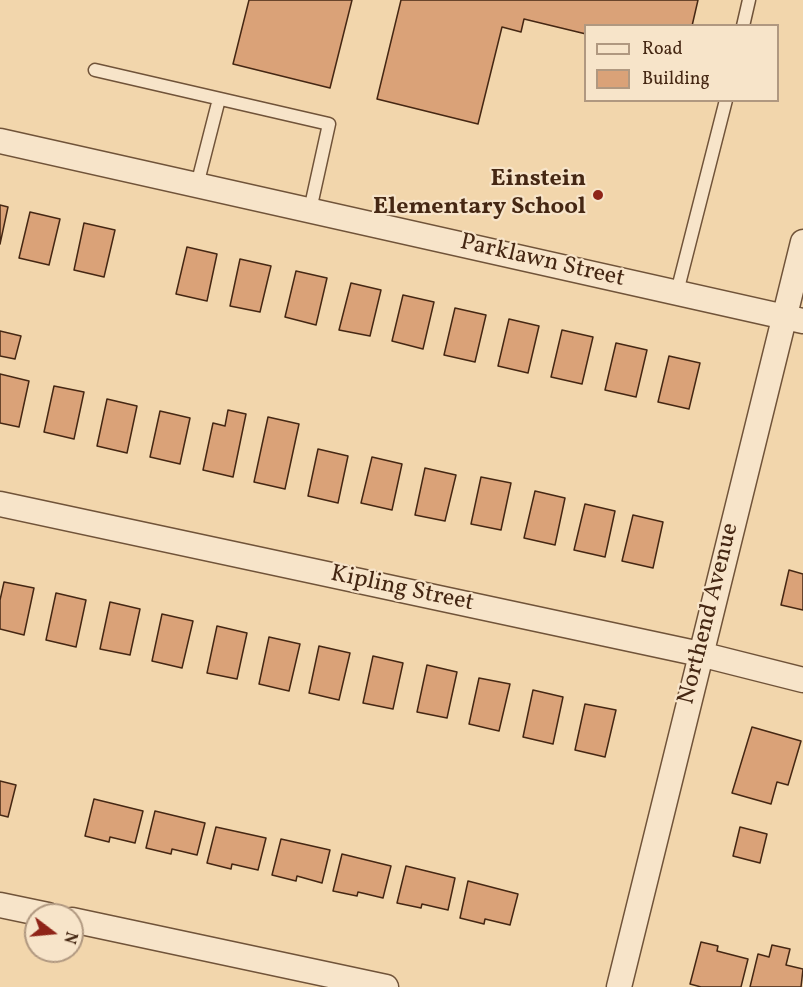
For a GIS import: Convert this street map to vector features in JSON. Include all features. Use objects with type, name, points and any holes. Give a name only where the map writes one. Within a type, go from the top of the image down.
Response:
[{"type":"street","name":"Parklawn Street","points":[[0,141],[794,319]]},
{"type":"street","name":"Northend Avenue","points":[[619,987],[700,654],[794,319],[803,242]]},
{"type":"street","name":"Kipling Street","points":[[0,504],[700,654],[803,680]]},
{"type":"street","points":[[0,905],[24,910]]},
{"type":"street","points":[[84,923],[386,987]]},
{"type":"lane","points":[[743,24],[749,0]]},
{"type":"lane","points":[[95,70],[329,124],[310,210]]},
{"type":"lane","points":[[197,185],[219,99]]},
{"type":"lane","points":[[677,292],[725,102]]},
{"type":"building","points":[[249,0],[352,0],[330,88],[233,64]]},
{"type":"building","points":[[401,0],[698,0],[692,24],[584,24],[584,34],[524,19],[521,32],[502,27],[478,124],[377,99]]},
{"type":"building","points":[[0,205],[8,207],[0,244]]},
{"type":"building","points":[[30,212],[60,219],[49,265],[19,258]]},
{"type":"building","points":[[84,223],[115,230],[104,277],[74,270]]},
{"type":"building","points":[[187,247],[217,254],[207,301],[176,294]]},
{"type":"building","points":[[240,259],[271,266],[260,312],[230,306]]},
{"type":"building","points":[[296,271],[327,278],[316,325],[285,317]]},
{"type":"building","points":[[351,283],[381,290],[370,336],[339,330]]},
{"type":"building","points":[[403,295],[434,302],[423,349],[392,341]]},
{"type":"building","points":[[455,308],[486,315],[475,362],[444,355]]},
{"type":"building","points":[[509,319],[539,326],[528,373],[498,366]]},
{"type":"building","points":[[562,330],[593,337],[582,384],[551,377]]},
{"type":"building","points":[[0,331],[21,336],[15,359],[0,356]]},
{"type":"building","points":[[616,343],[647,350],[636,397],[605,390]]},
{"type":"building","points":[[669,356],[700,363],[689,409],[658,402]]},
{"type":"building","points":[[0,374],[29,381],[19,427],[0,423]]},
{"type":"building","points":[[54,386],[84,392],[74,439],[44,432]]},
{"type":"building","points":[[107,399],[137,406],[127,453],[97,446]]},
{"type":"building","points":[[228,410],[246,414],[233,477],[203,470],[213,423],[225,426]]},
{"type":"building","points":[[160,411],[190,418],[180,464],[150,457]]},
{"type":"building","points":[[268,417],[299,424],[285,489],[254,482]]},
{"type":"building","points":[[318,449],[348,456],[338,503],[308,496]]},
{"type":"building","points":[[372,457],[402,464],[392,510],[361,503]]},
{"type":"building","points":[[425,468],[456,475],[445,521],[415,515]]},
{"type":"building","points":[[481,477],[511,483],[501,530],[471,524]]},
{"type":"building","points":[[535,491],[565,498],[555,545],[524,538]]},
{"type":"building","points":[[585,504],[615,511],[605,557],[574,550]]},
{"type":"building","points":[[633,515],[663,522],[653,568],[622,561]]},
{"type":"building","points":[[789,570],[803,574],[803,610],[781,605]]},
{"type":"building","points":[[4,582],[34,588],[24,635],[0,629],[0,600]]},
{"type":"building","points":[[56,593],[86,600],[76,647],[46,640]]},
{"type":"building","points":[[110,602],[140,609],[130,655],[100,649]]},
{"type":"building","points":[[162,614],[193,621],[182,668],[152,661]]},
{"type":"building","points":[[217,626],[247,633],[237,679],[207,673]]},
{"type":"building","points":[[269,637],[300,644],[289,691],[259,684]]},
{"type":"building","points":[[319,646],[350,653],[339,700],[309,693]]},
{"type":"building","points":[[373,656],[403,663],[393,709],[363,703]]},
{"type":"building","points":[[427,665],[457,672],[447,718],[417,712]]},
{"type":"building","points":[[479,678],[510,684],[499,731],[469,724]]},
{"type":"building","points":[[533,690],[563,697],[553,744],[523,737]]},
{"type":"building","points":[[585,704],[616,710],[605,757],[575,750]]},
{"type":"building","points":[[752,727],[801,741],[788,785],[777,782],[771,804],[732,793]]},
{"type":"building","points":[[0,781],[16,785],[8,817],[0,815]]},
{"type":"building","points":[[94,799],[143,811],[135,843],[110,837],[109,842],[85,836]]},
{"type":"building","points":[[155,811],[205,823],[197,855],[172,849],[171,854],[146,848]]},
{"type":"building","points":[[216,827],[266,838],[258,870],[232,864],[231,869],[207,863]]},
{"type":"building","points":[[740,827],[767,834],[760,863],[733,856]]},
{"type":"building","points":[[281,839],[330,850],[322,883],[297,876],[296,881],[272,875]]},
{"type":"building","points":[[342,854],[391,866],[383,898],[358,892],[357,896],[333,891]]},
{"type":"building","points":[[406,866],[455,878],[448,910],[422,904],[421,908],[397,903]]},
{"type":"building","points":[[468,881],[518,894],[510,925],[485,919],[484,924],[460,918]]},
{"type":"building","points":[[701,942],[718,946],[717,951],[748,959],[741,987],[701,987],[690,984]]},
{"type":"building","points":[[772,945],[790,949],[786,965],[803,969],[801,987],[750,987],[758,954],[769,957]]},
{"type":"place","name":"Einstein Elementary School","points":[[598,195]]}]
